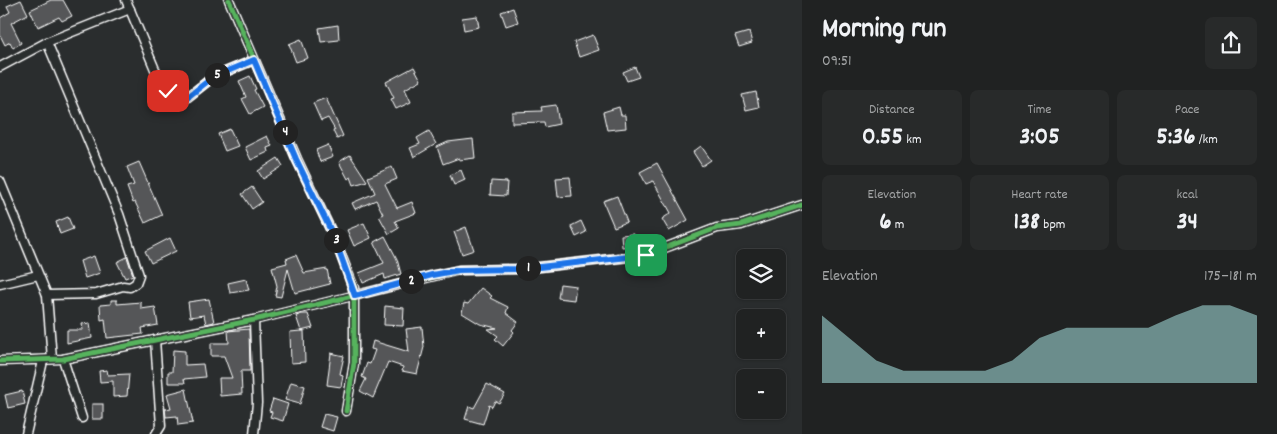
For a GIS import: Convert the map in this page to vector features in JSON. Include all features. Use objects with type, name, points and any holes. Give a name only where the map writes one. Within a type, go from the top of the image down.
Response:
[{"type":"street","points":[[126,0],[159,79],[168,91],[184,100],[213,77],[254,60]]},
{"type":"street","points":[[228,0],[296,159],[334,237],[355,296],[354,363],[346,411]]},
{"type":"street","points":[[0,66],[47,42],[130,9]]},
{"type":"street","points":[[47,42],[119,214],[138,275],[136,283],[130,287],[106,290],[96,294],[47,295]]},
{"type":"street","points":[[0,181],[47,295],[52,359]]},
{"type":"street","points":[[0,361],[63,359],[254,320],[432,275],[459,270],[522,269],[646,255],[717,228],[740,225],[802,205]]},
{"type":"street","points":[[0,284],[38,275]]},
{"type":"street","points":[[254,320],[257,403],[254,434]]},
{"type":"street","points":[[155,340],[162,426],[158,433]]},
{"type":"street","points":[[63,359],[82,418]]},
{"type":"street","points":[[26,434],[43,361]]},
{"type":"building","points":[[21,0],[28,14],[11,23],[21,43],[13,48],[10,42],[5,45],[0,35],[0,18],[10,12],[7,6]]},
{"type":"building","points":[[51,0],[63,0],[72,16],[62,21],[59,17],[38,27],[30,10]]},
{"type":"building","points":[[513,8],[518,22],[506,26],[501,12]]},
{"type":"building","points":[[477,16],[479,27],[464,30],[462,18]]},
{"type":"building","points":[[338,25],[339,40],[321,42],[319,28]]},
{"type":"building","points":[[749,32],[752,43],[739,47],[735,36]]},
{"type":"building","points":[[593,35],[599,50],[579,57],[574,42]]},
{"type":"building","points":[[301,39],[308,58],[296,62],[289,44]]},
{"type":"building","points":[[414,67],[421,80],[405,89],[411,102],[396,109],[391,99],[394,98],[386,82]]},
{"type":"building","points":[[635,67],[639,77],[627,81],[623,72]]},
{"type":"building","points":[[250,76],[256,89],[254,90],[263,107],[250,114],[242,99],[246,97],[239,81]]},
{"type":"building","points":[[756,92],[759,107],[746,110],[742,95]]},
{"type":"building","points":[[326,98],[343,136],[337,139],[333,131],[335,130],[328,118],[321,121],[313,103]]},
{"type":"building","points":[[556,105],[559,124],[545,127],[544,122],[512,123],[512,112],[542,111],[541,107]]},
{"type":"building","points":[[619,107],[621,115],[625,115],[626,128],[607,130],[603,112]]},
{"type":"building","points":[[230,129],[238,146],[225,151],[218,134]]},
{"type":"building","points":[[429,131],[436,144],[414,157],[410,148],[420,144],[417,138]]},
{"type":"building","points":[[267,136],[272,146],[267,148],[268,152],[251,160],[245,147]]},
{"type":"building","points":[[473,139],[475,158],[459,160],[459,158],[443,164],[437,147],[448,142]]},
{"type":"building","points":[[328,145],[333,157],[320,162],[316,150]]},
{"type":"building","points":[[701,146],[711,160],[702,166],[693,152]]},
{"type":"building","points":[[350,155],[367,181],[354,185],[351,177],[348,179],[339,162]]},
{"type":"building","points":[[278,158],[283,166],[263,179],[258,171]]},
{"type":"building","points":[[139,162],[162,215],[145,223],[135,202],[133,203],[127,187],[134,185],[127,167]]},
{"type":"building","points":[[657,163],[688,220],[669,231],[662,219],[671,213],[653,181],[646,184],[640,172]]},
{"type":"building","points":[[392,167],[397,179],[385,184],[397,208],[412,202],[416,213],[395,221],[399,228],[389,234],[379,216],[383,214],[376,200],[355,209],[352,203],[375,193],[368,177]]},
{"type":"building","points":[[461,170],[465,180],[454,185],[450,175]]},
{"type":"building","points":[[570,177],[572,196],[558,197],[556,178]]},
{"type":"building","points":[[491,181],[507,182],[506,196],[490,195]]},
{"type":"building","points":[[252,187],[262,202],[252,209],[242,194]]},
{"type":"building","points":[[617,196],[627,222],[614,227],[603,201]]},
{"type":"building","points":[[68,217],[73,229],[60,234],[56,222]]},
{"type":"building","points":[[581,221],[586,232],[576,237],[571,226]]},
{"type":"building","points":[[364,223],[371,238],[354,246],[347,230]]},
{"type":"building","points":[[466,227],[474,250],[462,254],[454,232]]},
{"type":"building","points":[[633,234],[634,246],[622,247],[621,235]]},
{"type":"building","points":[[385,236],[397,259],[401,274],[385,279],[384,274],[363,283],[359,273],[384,263],[374,242]]},
{"type":"building","points":[[170,238],[176,251],[151,263],[145,251]]},
{"type":"building","points":[[296,255],[304,273],[327,269],[330,284],[295,293],[288,269],[281,297],[275,296],[277,286],[272,267],[287,263],[286,259]]},
{"type":"building","points":[[94,256],[100,273],[85,278],[80,261]]},
{"type":"building","points":[[127,257],[133,275],[125,278],[117,262]]},
{"type":"building","points":[[246,279],[249,290],[230,293],[228,283]]},
{"type":"building","points":[[560,284],[576,286],[574,300],[558,298]]},
{"type":"building","points":[[481,288],[492,296],[490,298],[508,307],[506,313],[518,322],[512,330],[514,332],[503,346],[495,339],[498,336],[488,329],[497,328],[480,324],[462,313],[464,303],[468,304]]},
{"type":"building","points":[[209,299],[214,322],[206,324],[204,315],[190,317],[188,302]]},
{"type":"building","points":[[111,300],[117,300],[117,304],[141,302],[141,309],[155,307],[158,325],[142,328],[143,334],[107,338],[105,319],[101,320],[100,305],[111,304]]},
{"type":"building","points":[[385,306],[404,308],[403,326],[384,325]]},
{"type":"building","points":[[308,314],[313,328],[301,331],[296,316]]},
{"type":"building","points":[[90,323],[92,338],[67,343],[67,330],[83,330],[82,324]]},
{"type":"building","points":[[422,327],[424,347],[417,374],[402,371],[403,367],[388,362],[373,398],[360,391],[366,379],[362,377],[367,363],[370,364],[375,350],[371,349],[373,341],[409,352],[406,329]]},
{"type":"building","points":[[249,329],[250,371],[241,371],[242,394],[220,396],[219,378],[232,378],[224,356],[211,356],[211,343],[229,343],[228,331]]},
{"type":"building","points":[[304,331],[305,362],[291,363],[290,332]]},
{"type":"building","points":[[173,350],[185,351],[185,365],[203,364],[205,377],[184,379],[185,383],[168,383],[168,372],[172,372]]},
{"type":"building","points":[[331,353],[344,356],[340,374],[343,375],[341,387],[327,385]]},
{"type":"building","points":[[107,370],[108,375],[129,374],[127,396],[113,397],[113,381],[100,382],[99,371]]},
{"type":"building","points":[[291,382],[305,386],[300,404],[285,400]]},
{"type":"building","points":[[487,384],[505,394],[499,403],[495,401],[492,407],[489,405],[483,424],[465,419],[469,406],[474,408]]},
{"type":"building","points":[[186,389],[193,423],[178,425],[177,416],[166,417],[165,409],[171,408],[167,394]]},
{"type":"building","points":[[22,391],[25,404],[8,408],[5,395]]},
{"type":"building","points":[[273,399],[288,404],[283,421],[270,417],[272,412],[269,411]]},
{"type":"building","points":[[92,404],[103,404],[103,419],[92,419]]},
{"type":"building","points":[[324,414],[337,417],[333,431],[320,427]]},
{"type":"cycle path","points":[[229,0],[297,159],[334,237],[354,288],[354,363],[346,411]]},
{"type":"cycle path","points":[[0,361],[63,359],[254,320],[459,270],[522,269],[646,255],[717,228],[741,225],[802,205]]},
{"type":"route","points":[[168,91],[184,100],[213,77],[254,60],[296,159],[334,237],[354,288],[355,296],[432,275],[459,270],[522,269],[646,255]]}]
